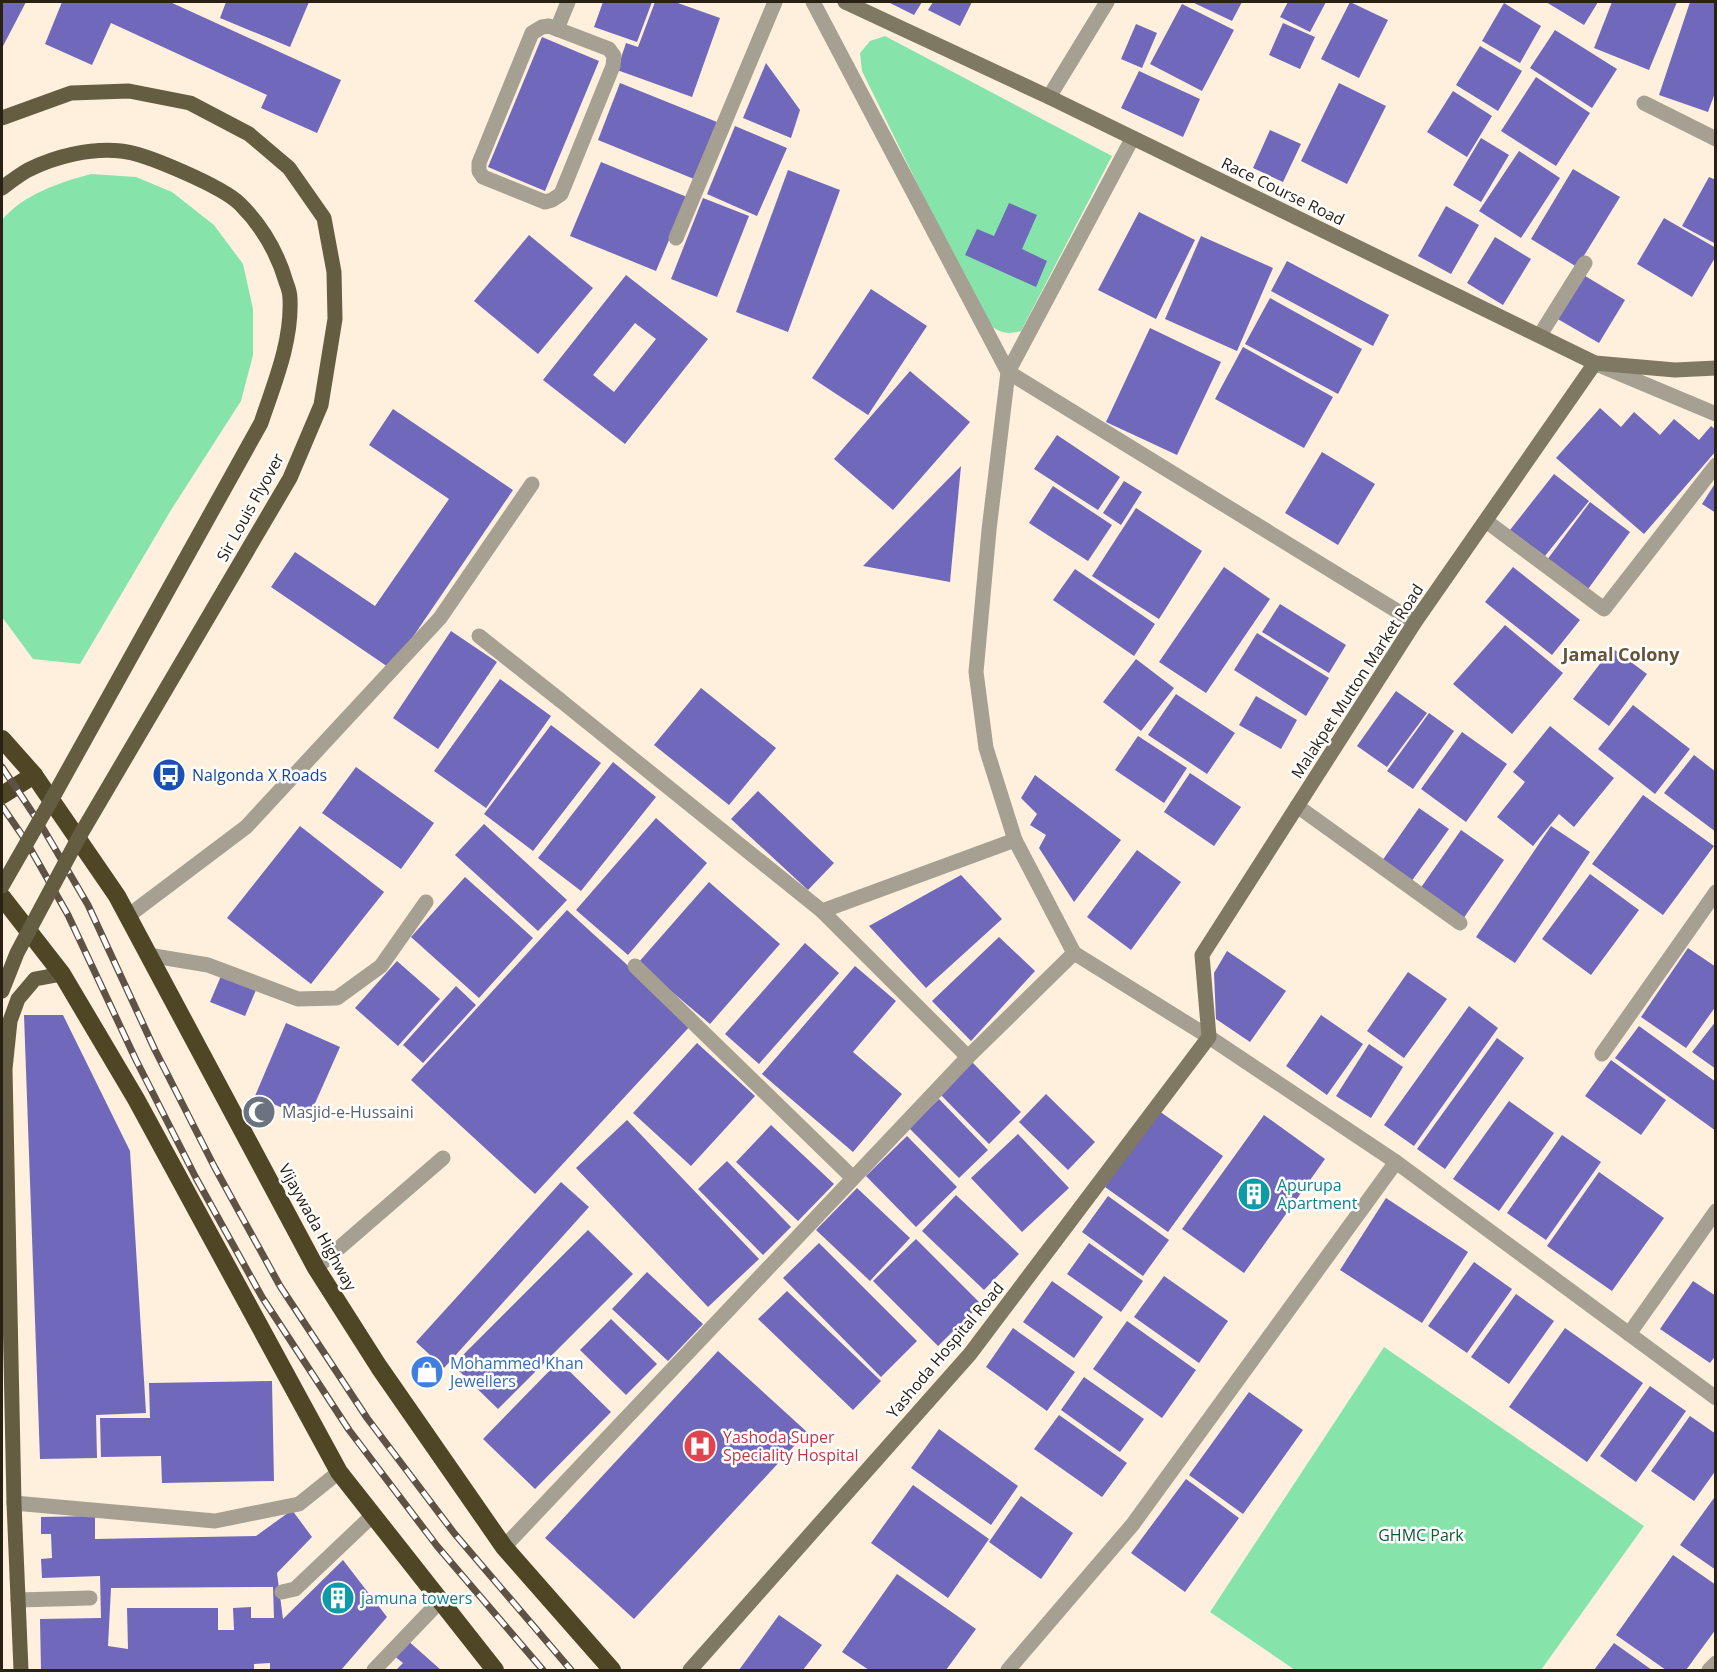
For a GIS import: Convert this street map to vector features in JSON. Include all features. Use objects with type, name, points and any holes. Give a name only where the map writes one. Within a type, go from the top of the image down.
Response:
[{"type":"highway","name":"Vijaywada Highway","points":[[2,739],[34,775],[117,897],[315,1268],[379,1367],[504,1547],[612,1671]]},
{"type":"highway","points":[[2,795],[34,775]]},
{"type":"highway","points":[[2,897],[63,974],[136,1099],[339,1472],[495,1671]]},
{"type":"main road","name":"Sir Louis Flyover","points":[[2,118],[71,93],[129,91],[190,102],[249,134],[289,168],[324,218],[334,272],[335,319],[321,405],[290,478],[79,837],[17,953],[2,991]]},
{"type":"main road","name":"Sir Louis Flyover","points":[[2,188],[28,170],[77,153],[122,151],[162,163],[203,181],[239,203],[264,232],[279,257],[290,298],[288,333],[276,380],[261,423],[2,886]]},
{"type":"main road","points":[[21,1671],[5,1173],[5,1069],[10,1021],[18,999],[35,979],[63,974]]},
{"type":"street","points":[[557,29],[568,2]]},
{"type":"street","points":[[676,238],[775,2]]},
{"type":"street","points":[[813,2],[1008,372],[1415,622]]},
{"type":"street","name":"Race Course Road","points":[[845,2],[1049,97],[1595,363],[1675,370],[1716,368]]},
{"type":"street","points":[[1049,97],[1107,2]]},
{"type":"street","points":[[542,27],[557,29],[609,49],[614,56],[613,66],[561,194],[544,202],[483,177],[479,171],[479,163],[532,33],[542,27]]},
{"type":"street","points":[[1644,104],[1716,139]]},
{"type":"street","points":[[1132,139],[1008,372],[989,530],[976,672],[986,748],[1015,840],[1074,953],[1209,1037],[1396,1162],[1716,1398]]},
{"type":"street","points":[[1540,335],[1585,262]]},
{"type":"street","points":[[1595,363],[1716,414]]},
{"type":"street","name":"Malakpet Mutton Market Road","points":[[1209,1037],[1202,955],[1415,622],[1595,363]]},
{"type":"street","points":[[1486,521],[1604,609],[1716,465]]},
{"type":"street","points":[[128,916],[246,827],[440,618],[532,484]]},
{"type":"street","points":[[479,636],[822,910],[968,1057]]},
{"type":"street","points":[[1298,806],[1460,923]]},
{"type":"street","points":[[822,910],[1015,840]]},
{"type":"street","points":[[1602,1054],[1716,892]]},
{"type":"street","points":[[148,955],[208,965],[298,999],[337,998],[381,966],[426,902]]},
{"type":"street","points":[[504,1547],[968,1057],[1074,953]]},
{"type":"street","points":[[635,966],[853,1178]]},
{"type":"street","name":"Yashoda Hospital Road","points":[[690,1671],[970,1354],[1209,1037]]},
{"type":"street","points":[[315,1268],[443,1158]]},
{"type":"street","points":[[1008,1671],[1133,1524],[1396,1162]]},
{"type":"street","points":[[1629,1334],[1716,1211]]},
{"type":"street","points":[[14,1503],[214,1521],[299,1504],[339,1472]]},
{"type":"street","points":[[282,1592],[295,1589],[373,1515]]},
{"type":"street","points":[[18,1599],[90,1598]]},
{"type":"street","points":[[374,1671],[440,1601]]},
{"type":"street","points":[[1709,1671],[1716,1663]]},
{"type":"green space","points":[[885,36],[1112,156],[1021,331],[1002,332],[985,322],[862,71],[860,53],[870,41]]},
{"type":"green space","points":[[91,174],[136,177],[172,192],[214,225],[243,264],[253,309],[253,355],[241,401],[171,510],[80,664],[33,659],[2,617],[2,220],[31,196],[66,181]]},
{"type":"green space","name":"GHMC Park","points":[[1384,1347],[1644,1526],[1541,1670],[1295,1670],[1210,1612]]},
{"type":"building","points":[[2,2],[26,2],[2,48]]},
{"type":"building","points":[[62,2],[170,2],[341,80],[317,133],[261,108],[267,95],[111,23],[92,65],[45,44]]},
{"type":"building","points":[[226,2],[309,2],[290,47],[220,18]]},
{"type":"building","points":[[603,2],[652,2],[637,42],[594,27]]},
{"type":"building","points":[[655,2],[675,2],[720,18],[692,97],[617,70],[626,43],[638,47]]},
{"type":"building","points":[[888,2],[922,2],[914,15]]},
{"type":"building","points":[[933,2],[972,2],[960,26],[928,10]]},
{"type":"building","points":[[1192,2],[1242,2],[1232,21]]},
{"type":"building","points":[[1288,2],[1326,2],[1310,32],[1280,17]]},
{"type":"building","points":[[1350,2],[1388,20],[1359,78],[1321,59]]},
{"type":"building","points":[[1546,2],[1598,2],[1584,25]]},
{"type":"building","points":[[1612,2],[1677,2],[1649,70],[1594,48]]},
{"type":"building","points":[[1690,2],[1716,2],[1716,90],[1708,112],[1659,95]]},
{"type":"building","points":[[1504,3],[1541,26],[1520,63],[1482,41]]},
{"type":"building","points":[[1182,4],[1234,30],[1202,91],[1150,64]]},
{"type":"building","points":[[1283,23],[1315,37],[1300,69],[1269,55]]},
{"type":"building","points":[[1136,24],[1157,33],[1142,68],[1121,59]]},
{"type":"building","points":[[1555,30],[1617,69],[1592,108],[1530,68]]},
{"type":"building","points":[[542,37],[599,61],[545,191],[488,167]]},
{"type":"building","points":[[1480,46],[1522,71],[1498,111],[1456,85]]},
{"type":"building","points":[[766,63],[800,110],[791,138],[743,118]]},
{"type":"building","points":[[1139,71],[1200,99],[1183,137],[1121,108]]},
{"type":"building","points":[[1536,77],[1590,113],[1556,166],[1501,131]]},
{"type":"building","points":[[620,83],[717,122],[694,179],[598,140]]},
{"type":"building","points":[[1339,83],[1386,106],[1347,184],[1301,161]]},
{"type":"building","points":[[1453,91],[1492,116],[1467,157],[1427,132]]},
{"type":"building","points":[[735,126],[787,148],[757,216],[707,194]]},
{"type":"building","points":[[1270,130],[1301,144],[1283,182],[1253,168]]},
{"type":"building","points":[[1481,138],[1509,155],[1481,202],[1453,185]]},
{"type":"building","points":[[1519,151],[1560,178],[1521,238],[1479,211]]},
{"type":"building","points":[[601,162],[687,197],[656,271],[570,236]]},
{"type":"building","points":[[1573,169],[1620,197],[1577,267],[1531,239]]},
{"type":"building","points":[[788,170],[840,190],[788,332],[736,312]]},
{"type":"building","points":[[1709,177],[1716,180],[1716,244],[1682,226]]},
{"type":"building","points":[[703,198],[749,216],[717,297],[671,279]]},
{"type":"building","points":[[1009,203],[1037,215],[1022,249],[1047,261],[1036,287],[965,255],[977,229],[994,236]]},
{"type":"building","points":[[1446,206],[1479,225],[1451,274],[1418,256]]},
{"type":"building","points":[[1139,212],[1195,240],[1156,319],[1098,290]]},
{"type":"building","points":[[1664,218],[1716,248],[1716,256],[1692,297],[1637,264]]},
{"type":"building","points":[[529,235],[593,288],[538,354],[474,301]]},
{"type":"building","points":[[1201,236],[1273,268],[1237,351],[1165,319]]},
{"type":"building","points":[[1495,237],[1531,259],[1503,305],[1467,283]]},
{"type":"building","points":[[1287,261],[1389,315],[1373,346],[1271,291]]},
{"type":"building","points":[[1582,274],[1625,300],[1599,343],[1556,318]]},
{"type":"building","points":[[626,275],[708,339],[625,444],[543,380]],"holes":[[[635,323],[656,339],[614,392],[593,375]]]},
{"type":"building","points":[[871,289],[927,326],[868,415],[812,378]]},
{"type":"building","points":[[1270,298],[1362,349],[1338,394],[1245,344]]},
{"type":"building","points":[[1150,328],[1221,362],[1177,455],[1106,422]]},
{"type":"building","points":[[1243,347],[1333,397],[1304,448],[1215,399]]},
{"type":"building","points":[[910,371],[970,422],[893,510],[834,459]]},
{"type":"building","points":[[1600,408],[1621,427],[1634,412],[1660,435],[1674,419],[1699,440],[1711,426],[1716,430],[1716,451],[1644,534],[1556,458]]},
{"type":"building","points":[[393,409],[513,490],[391,669],[271,587],[295,552],[375,606],[449,499],[369,445]]},
{"type":"building","points":[[1057,435],[1120,477],[1098,510],[1034,469]]},
{"type":"building","points":[[1322,452],[1375,484],[1338,545],[1285,513]]},
{"type":"building","points":[[961,466],[950,582],[863,566]]},
{"type":"building","points":[[1554,474],[1589,501],[1545,556],[1510,530]]},
{"type":"building","points":[[1124,481],[1142,492],[1121,525],[1103,513]]},
{"type":"building","points":[[1716,482],[1716,513],[1702,504]]},
{"type":"building","points":[[1053,486],[1112,525],[1088,561],[1029,523]]},
{"type":"building","points":[[1590,502],[1630,532],[1588,589],[1547,560]]},
{"type":"building","points":[[1136,508],[1202,551],[1159,619],[1092,576]]},
{"type":"building","points":[[1224,567],[1270,599],[1206,693],[1159,662]]},
{"type":"building","points":[[1513,567],[1580,620],[1552,655],[1485,602]]},
{"type":"building","points":[[1075,569],[1155,624],[1134,656],[1053,600]]},
{"type":"building","points":[[1280,604],[1346,645],[1329,673],[1262,632]]},
{"type":"building","points":[[1505,625],[1563,673],[1512,734],[1453,684]]},
{"type":"building","points":[[451,631],[497,662],[438,749],[393,718]]},
{"type":"building","points":[[1257,633],[1329,678],[1306,716],[1234,670]]},
{"type":"building","points":[[1612,648],[1647,674],[1609,726],[1573,699]]},
{"type":"building","points":[[1136,659],[1174,688],[1141,731],[1103,702]]},
{"type":"building","points":[[500,679],[551,716],[486,808],[434,771]]},
{"type":"building","points":[[701,688],[776,748],[729,805],[654,745]]},
{"type":"building","points":[[1396,691],[1427,713],[1387,767],[1357,746]]},
{"type":"building","points":[[1176,694],[1235,733],[1207,774],[1148,735]]},
{"type":"building","points":[[1256,696],[1297,720],[1281,749],[1239,725]]},
{"type":"building","points":[[1633,705],[1690,749],[1655,794],[1598,749]]},
{"type":"building","points":[[1429,713],[1454,731],[1413,789],[1387,771]]},
{"type":"building","points":[[551,725],[601,763],[533,851],[484,814]]},
{"type":"building","points":[[1550,726],[1614,778],[1574,827],[1559,814],[1533,846],[1497,817],[1525,782],[1513,772]]},
{"type":"building","points":[[1462,732],[1507,764],[1466,822],[1421,789]]},
{"type":"building","points":[[1138,736],[1187,768],[1164,803],[1115,770]]},
{"type":"building","points":[[1694,755],[1716,772],[1716,832],[1664,793]]},
{"type":"building","points":[[613,762],[656,797],[581,891],[538,858]]},
{"type":"building","points":[[356,767],[434,823],[401,869],[322,813]]},
{"type":"building","points":[[1190,773],[1241,807],[1214,846],[1164,812]]},
{"type":"building","points":[[1035,775],[1121,840],[1074,902],[1039,848],[1046,835],[1030,825],[1037,814],[1021,798]]},
{"type":"building","points":[[758,791],[834,863],[808,890],[731,819]]},
{"type":"building","points":[[1643,795],[1714,846],[1663,915],[1592,864]]},
{"type":"building","points":[[1419,808],[1449,829],[1411,882],[1382,861]]},
{"type":"building","points":[[656,818],[707,863],[628,955],[576,910]]},
{"type":"building","points":[[484,824],[567,900],[538,931],[455,855]]},
{"type":"building","points":[[300,826],[384,892],[311,984],[227,918]]},
{"type":"building","points":[[1551,826],[1590,852],[1515,963],[1476,937]]},
{"type":"building","points":[[1461,830],[1504,860],[1463,919],[1420,889]]},
{"type":"building","points":[[1137,850],[1181,882],[1131,950],[1087,917]]},
{"type":"building","points":[[1590,874],[1639,910],[1591,975],[1542,939]]},
{"type":"building","points":[[961,875],[1002,919],[926,988],[869,926]]},
{"type":"building","points":[[465,877],[533,938],[479,998],[411,937]]},
{"type":"building","points":[[709,882],[780,944],[710,1024],[638,963]]},
{"type":"building","points":[[567,910],[692,1024],[535,1194],[411,1080]]},
{"type":"building","points":[[999,937],[1035,971],[971,1041],[932,1001]]},
{"type":"building","points":[[805,943],[839,973],[759,1064],[725,1034]]},
{"type":"building","points":[[1688,948],[1716,967],[1716,1006],[1686,1048],[1641,1017]]},
{"type":"building","points":[[1227,951],[1286,991],[1250,1042],[1216,1019],[1214,973]]},
{"type":"building","points":[[397,961],[440,999],[398,1046],[355,1008]]},
{"type":"building","points":[[855,966],[896,1001],[853,1052],[902,1094],[853,1152],[762,1074]]},
{"type":"building","points":[[1408,972],[1447,999],[1404,1058],[1367,1031]]},
{"type":"building","points":[[221,976],[256,990],[245,1016],[210,1002]]},
{"type":"building","points":[[456,986],[476,1005],[423,1063],[403,1045]]},
{"type":"building","points":[[1469,1006],[1498,1028],[1414,1146],[1384,1125]]},
{"type":"building","points":[[24,1015],[63,1015],[130,1151],[146,1413],[96,1415],[97,1458],[40,1459]]},
{"type":"building","points":[[1321,1015],[1363,1044],[1327,1095],[1286,1066]]},
{"type":"building","points":[[1716,1021],[1716,1069],[1692,1052]]},
{"type":"building","points":[[286,1023],[340,1047],[308,1119],[255,1096]]},
{"type":"building","points":[[1639,1026],[1716,1082],[1716,1131],[1615,1058]]},
{"type":"building","points":[[1497,1038],[1524,1058],[1445,1169],[1417,1149]]},
{"type":"building","points":[[697,1043],[755,1096],[691,1166],[633,1113]]},
{"type":"building","points":[[1369,1044],[1403,1067],[1371,1118],[1336,1096]]},
{"type":"building","points":[[1611,1060],[1666,1100],[1641,1135],[1585,1096]]},
{"type":"building","points":[[972,1062],[1021,1112],[989,1144],[939,1093]]},
{"type":"building","points":[[1046,1094],[1095,1142],[1068,1170],[1019,1122]]},
{"type":"building","points":[[939,1099],[988,1150],[959,1178],[909,1128]]},
{"type":"building","points":[[1509,1101],[1554,1133],[1499,1211],[1453,1179]]},
{"type":"building","points":[[1159,1111],[1223,1156],[1168,1232],[1105,1187]]},
{"type":"building","name":"Apurupa Apartment","points":[[1264,1115],[1325,1159],[1244,1273],[1182,1229]]},
{"type":"building","points":[[627,1120],[759,1259],[708,1307],[576,1168]]},
{"type":"building","points":[[771,1125],[834,1184],[798,1221],[736,1162]]},
{"type":"building","points":[[1018,1134],[1069,1188],[1022,1232],[971,1178]]},
{"type":"building","points":[[1562,1135],[1601,1162],[1546,1240],[1507,1213]]},
{"type":"building","points":[[907,1136],[957,1187],[916,1227],[866,1176]]},
{"type":"building","points":[[727,1161],[791,1227],[763,1255],[698,1189]]},
{"type":"building","points":[[1599,1172],[1664,1218],[1612,1291],[1547,1246]]},
{"type":"building","points":[[561,1182],[589,1207],[444,1368],[416,1342]]},
{"type":"building","points":[[857,1188],[910,1238],[870,1281],[816,1230]]},
{"type":"building","points":[[956,1195],[1019,1254],[984,1290],[922,1231]]},
{"type":"building","points":[[1108,1196],[1169,1240],[1143,1276],[1082,1232]]},
{"type":"building","points":[[1386,1198],[1468,1252],[1422,1323],[1340,1270]]},
{"type":"building","points":[[588,1230],[633,1274],[498,1409],[453,1365]]},
{"type":"building","points":[[916,1239],[981,1304],[938,1346],[873,1281]]},
{"type":"building","points":[[819,1243],[917,1341],[881,1377],[783,1278]]},
{"type":"building","points":[[1089,1243],[1143,1281],[1121,1312],[1067,1274]]},
{"type":"building","points":[[1474,1262],[1512,1289],[1467,1353],[1428,1326]]},
{"type":"building","points":[[647,1272],[703,1324],[668,1361],[612,1309]]},
{"type":"building","points":[[1164,1276],[1228,1321],[1199,1363],[1134,1317]]},
{"type":"building","points":[[1052,1281],[1103,1317],[1074,1358],[1023,1322]]},
{"type":"building","points":[[1693,1281],[1716,1296],[1716,1355],[1710,1363],[1660,1329]]},
{"type":"building","points":[[787,1291],[881,1381],[853,1410],[758,1319]]},
{"type":"building","points":[[1516,1294],[1554,1321],[1509,1384],[1471,1357]]},
{"type":"building","points":[[611,1319],[657,1364],[626,1395],[580,1350]]},
{"type":"building","points":[[1127,1321],[1196,1370],[1162,1418],[1093,1369]]},
{"type":"building","points":[[1013,1328],[1075,1372],[1047,1411],[986,1367]]},
{"type":"building","points":[[1565,1328],[1643,1383],[1587,1462],[1509,1407]]},
{"type":"building","points":[[718,1351],[807,1432],[634,1619],[545,1538]]},
{"type":"building","points":[[559,1361],[611,1412],[535,1489],[483,1439]]},
{"type":"building","points":[[1084,1377],[1144,1419],[1120,1452],[1061,1410]]},
{"type":"building","points":[[272,1381],[274,1481],[162,1483],[161,1456],[101,1457],[100,1418],[150,1418],[149,1383]]},
{"type":"building","points":[[1650,1386],[1686,1411],[1636,1482],[1600,1456]]},
{"type":"building","points":[[1249,1392],[1303,1430],[1243,1514],[1189,1475]]},
{"type":"building","points":[[1059,1415],[1127,1463],[1102,1497],[1034,1449]]},
{"type":"building","points":[[1690,1416],[1716,1434],[1716,1470],[1694,1501],[1651,1471]]},
{"type":"building","points":[[939,1429],[1018,1486],[991,1525],[911,1468]]},
{"type":"building","points":[[1186,1479],[1239,1518],[1185,1592],[1131,1553]]},
{"type":"building","points":[[913,1485],[989,1539],[948,1598],[871,1543]]},
{"type":"building","points":[[1021,1496],[1073,1533],[1041,1579],[989,1542]]},
{"type":"building","points":[[1714,1498],[1716,1500],[1716,1570],[1680,1545]]},
{"type":"building","name":"jamuna towers","points":[[292,1510],[312,1537],[277,1573],[283,1619],[343,1560],[387,1617],[341,1670],[270,1670],[270,1663],[254,1664],[254,1670],[41,1670],[40,1619],[101,1618],[100,1576],[42,1578],[41,1559],[52,1558],[51,1534],[41,1534],[41,1517],[95,1516],[95,1539],[256,1536]],"holes":[[[273,1587],[274,1618],[251,1618],[251,1607],[233,1608],[234,1630],[218,1630],[218,1608],[127,1608],[128,1649],[108,1646],[111,1588]]]},
{"type":"building","points":[[1673,1555],[1716,1585],[1716,1629],[1686,1670],[1666,1670],[1616,1635]]},
{"type":"building","points":[[897,1574],[976,1629],[946,1670],[869,1670],[842,1652]]},
{"type":"building","points":[[779,1615],[822,1645],[803,1670],[739,1670]]},
{"type":"building","name":"jamuna towers","points":[[406,1639],[441,1670],[396,1670],[403,1663],[393,1655]]},
{"type":"building","points":[[1614,1643],[1652,1670],[1594,1670]]},
{"type":"railway","points":[[2,767],[44,830],[88,905],[155,1050],[215,1168],[280,1286],[367,1418],[454,1533],[571,1670]]},
{"type":"railway","points":[[2,806],[26,841],[68,915],[136,1060],[196,1178],[262,1297],[349,1430],[437,1546],[543,1670]]},
{"type":"place","name":"Nalgonda X Roads","points":[[169,775]]},
{"type":"place","name":"Masjid-e-Hussaini","points":[[259,1112]]},
{"type":"place","name":"Apurupa Apartment","points":[[1254,1194]]},
{"type":"place","name":"Mohammed Khan Jewellers","points":[[427,1372]]},
{"type":"place","name":"Yashoda Super Speciality Hospital","points":[[700,1446]]},
{"type":"place","name":"jamuna towers","points":[[338,1598]]},
{"type":"district","name":"Jamal Colony","points":[[1621,655]]}]
